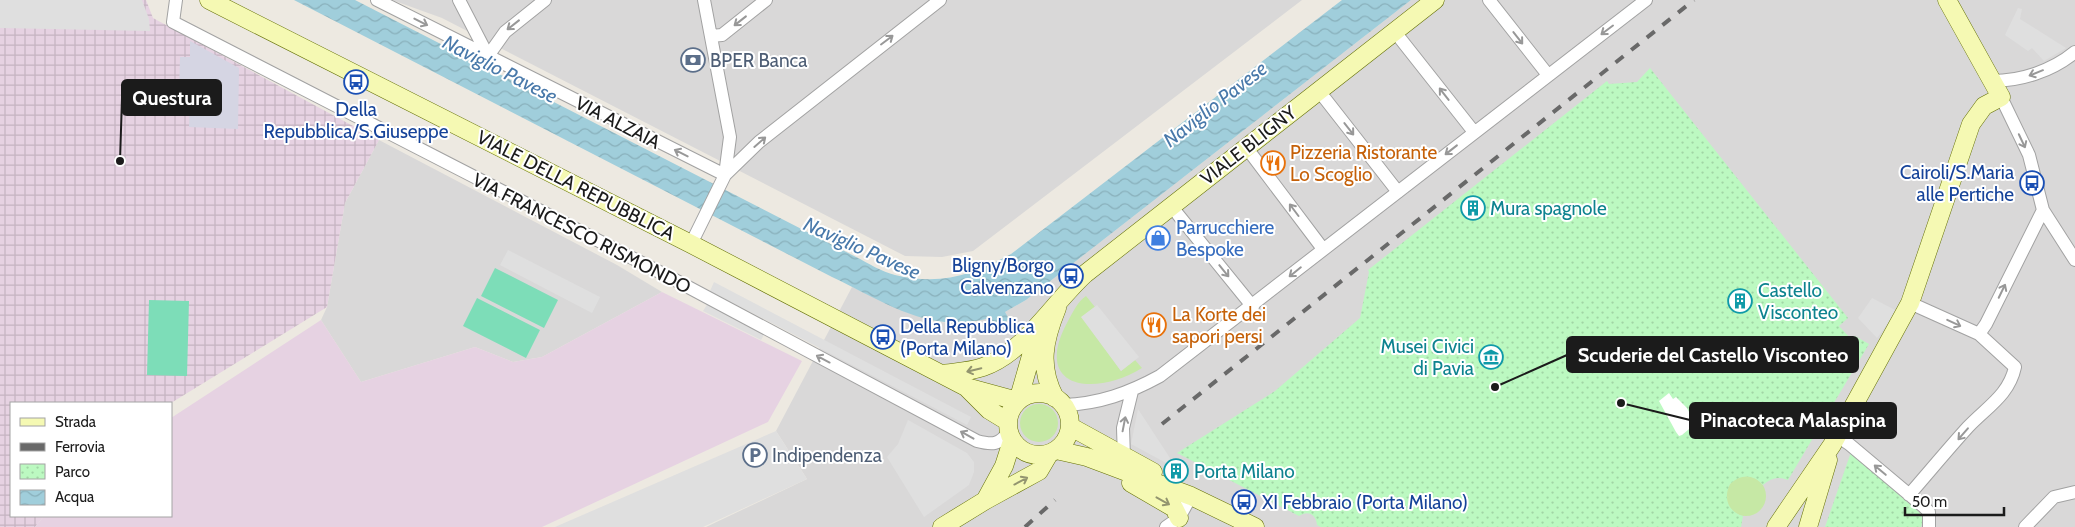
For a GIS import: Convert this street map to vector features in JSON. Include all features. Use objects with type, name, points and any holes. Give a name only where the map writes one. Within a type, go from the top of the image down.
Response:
[{"type":"street","name":"VIA FRANCESCO RISMONDO","points":[[176,0],[173,22],[675,280],[977,441],[993,444],[1002,442],[1009,431]]},
{"type":"street","name":"VIALE DELLA REPUBBLICA","points":[[209,0],[691,244],[966,387]]},
{"type":"street","name":"VIA ALZAIA","points":[[377,0],[488,56],[722,180]]},
{"type":"street","points":[[459,0],[488,56],[505,32],[545,0]]},
{"type":"street","points":[[691,244],[722,180],[730,137],[704,0]]},
{"type":"street","points":[[711,36],[722,35],[766,0]]},
{"type":"street","points":[[722,180],[767,136],[940,0]]},
{"type":"street","name":"VIALE BLIGNY","points":[[941,374],[977,369],[1007,356],[1085,274],[1435,0]]},
{"type":"street","points":[[1489,0],[1548,75]]},
{"type":"street","points":[[986,500],[1004,466],[1011,409],[1018,401],[1036,393],[1059,402],[1085,404],[1132,392],[1160,376],[1253,307],[1323,249],[1646,0]]},
{"type":"street","points":[[1947,0],[2001,97],[2029,155],[2044,210],[2075,260]]},
{"type":"street","points":[[1394,32],[1474,132]]},
{"type":"street","points":[[1992,81],[2023,79],[2046,69],[2075,52]]},
{"type":"street","points":[[1319,91],[1398,192]]},
{"type":"street","points":[[1776,527],[1834,440],[1910,303],[1971,124],[1984,106],[2001,97]]},
{"type":"street","points":[[1246,147],[1323,249]]},
{"type":"street","points":[[1171,206],[1253,307]]},
{"type":"street","points":[[1979,334],[1986,324],[2044,210]]},
{"type":"street","name":"VIALE BLIGNY","points":[[1059,402],[1045,373],[1044,354],[1052,322],[1064,294]]},
{"type":"street","points":[[1909,494],[1970,426],[2003,395],[2012,380],[2015,367],[1979,334],[1910,303]]},
{"type":"street","name":"VIALE BLIGNY","points":[[1018,401],[1040,322]]},
{"type":"street","points":[[966,387],[1009,431],[1018,448],[1027,453],[1037,456],[1052,452],[1119,463],[1182,486],[1191,496],[1255,527]]},
{"type":"street","points":[[966,387],[1018,401]]},
{"type":"street","points":[[1119,463],[1122,428],[1132,392]]},
{"type":"street","points":[[1059,402],[1071,428],[1119,463],[1129,482],[1174,508],[1172,522]]},
{"type":"street","points":[[942,527],[1039,471],[1052,452],[1062,444],[1071,428]]},
{"type":"street","points":[[1834,440],[1849,444],[1929,512],[1929,527]]},
{"type":"street","points":[[1809,524],[1834,440]]},
{"type":"street","points":[[2026,527],[2054,497],[2075,492]]},
{"type":"street","points":[[1172,522],[1191,496]]},
{"type":"street","points":[[1790,507],[1798,505],[1803,507],[1809,524]]},
{"type":"shaded area","points":[[0,0],[146,0],[153,18],[379,140],[345,203],[327,307],[172,402],[10,402],[10,517],[43,517],[35,527],[0,527]]},
{"type":"shaded area","points":[[0,0],[142,0],[149,19],[150,31],[0,28]]},
{"type":"shaded area","points":[[392,0],[1302,0],[973,251],[942,257],[905,256],[442,18]]},
{"type":"shaded area","points":[[1411,0],[2075,0],[2075,527],[706,527],[807,479],[776,431],[852,287],[932,322],[973,323],[990,317],[996,330],[1005,312],[1026,300]]},
{"type":"shaded area","points":[[2018,8],[2022,9],[2020,19],[2066,48],[2044,61],[2032,48],[2028,51],[2005,35]]},
{"type":"shaded area","points":[[190,41],[239,68],[238,129],[189,127],[190,95],[179,95],[180,57],[190,57]]},
{"type":"shaded area","points":[[379,140],[617,265],[662,292],[542,357],[513,362],[475,347],[361,382],[321,320],[327,307],[345,203]]},
{"type":"shaded area","points":[[508,250],[600,297],[592,313],[500,265]]},
{"type":"shaded area","points":[[714,282],[971,417],[967,425],[710,291]]},
{"type":"shaded area","points":[[662,292],[802,361],[768,422],[542,527],[35,527],[43,517],[172,517],[172,417],[321,320],[361,382],[475,347],[513,362],[542,357]]},
{"type":"shaded area","points":[[1872,298],[1897,311],[1877,338],[1858,318]]},
{"type":"shaded area","points":[[708,303],[765,333],[761,340],[703,311]]},
{"type":"shaded area","points":[[1097,305],[1139,357],[1121,371],[1081,317]]},
{"type":"shaded area","points":[[1138,409],[1170,458],[1168,464],[1131,444]]},
{"type":"shaded area","points":[[908,420],[967,453],[974,462],[974,472],[969,485],[924,517],[887,457],[898,444]]},
{"type":"shaded area","name":"Indipendenza","points":[[776,431],[807,479],[703,527],[555,527]]},
{"type":"green space","points":[[1650,68],[1848,318],[1839,326],[1851,339],[1855,336],[1869,344],[1788,480],[1775,478],[1763,485],[1751,477],[1743,477],[1730,484],[1727,494],[1728,504],[1730,508],[1743,516],[1741,527],[1321,527],[1317,525],[1315,518],[1311,514],[1305,513],[1299,516],[1177,453],[1275,391],[1360,318],[1368,270],[1607,81],[1609,84],[1637,82]]},
{"type":"green space","points":[[495,268],[558,300],[544,328],[481,296]]},
{"type":"green space","points":[[1086,296],[1095,307],[1082,317],[1121,371],[1135,360],[1142,368],[1105,383],[1087,384],[1073,381],[1062,373],[1057,361],[1059,343],[1074,310]]},
{"type":"green space","points":[[477,298],[540,330],[526,358],[463,326]]},
{"type":"green space","points":[[149,300],[189,301],[187,376],[147,375]]},
{"type":"green space","points":[[1039,404],[1053,409],[1058,423],[1053,437],[1039,442],[1025,437],[1020,423],[1025,409]]},
{"type":"green space","points":[[1851,452],[1921,514],[1923,520],[1921,527],[1825,527]]},
{"type":"green space","points":[[1746,476],[1760,482],[1766,496],[1760,510],[1746,516],[1732,510],[1726,496],[1732,482]]},
{"type":"water","name":"Naviglio Pavese","points":[[294,0],[355,0],[880,270],[912,278],[942,279],[983,268],[1011,254],[1342,0],[1411,0],[1026,300],[1005,312],[1009,319],[996,330],[990,318],[968,322],[947,322],[928,319],[889,305]]},
{"type":"pier","points":[[1669,393],[1673,399],[1676,397],[1687,408],[1695,424],[1679,436],[1659,401]]},
{"type":"railway","points":[[1162,424],[1694,0]]},
{"type":"railway","points":[[1025,527],[1055,500]]},
{"type":"place","name":"BPER Banca","points":[[693,60]]},
{"type":"place","name":"Della Repubblica/S.Giuseppe","points":[[356,82]]},
{"type":"place","name":"Questura","points":[[120,161]]},
{"type":"place","name":"Pizzeria Ristorante Lo Scoglio","points":[[1273,163]]},
{"type":"place","name":"Cairoli/S.Maria alle Pertiche","points":[[2032,183]]},
{"type":"place","name":"Mura spagnole","points":[[1473,208]]},
{"type":"place","name":"Parrucchiere Bespoke","points":[[1158,238]]},
{"type":"place","name":"Bligny/Borgo Calvenzano","points":[[1071,276]]},
{"type":"place","name":"Castello Visconteo","points":[[1740,301]]},
{"type":"place","name":"La Korte dei sapori persi","points":[[1154,325]]},
{"type":"place","name":"Della Repubblica (Porta Milano)","points":[[883,337]]},
{"type":"place","name":"Musei Civici di Pavia","points":[[1491,357]]},
{"type":"place","name":"Scuderie del Castello Visconteo","points":[[1495,387]]},
{"type":"place","name":"Pinacoteca Malaspina","points":[[1621,403]]},
{"type":"place","name":"Indipendenza","points":[[755,455]]},
{"type":"place","name":"Porta Milano","points":[[1176,471]]},
{"type":"place","name":"XI Febbraio (Porta Milano)","points":[[1244,502]]}]
